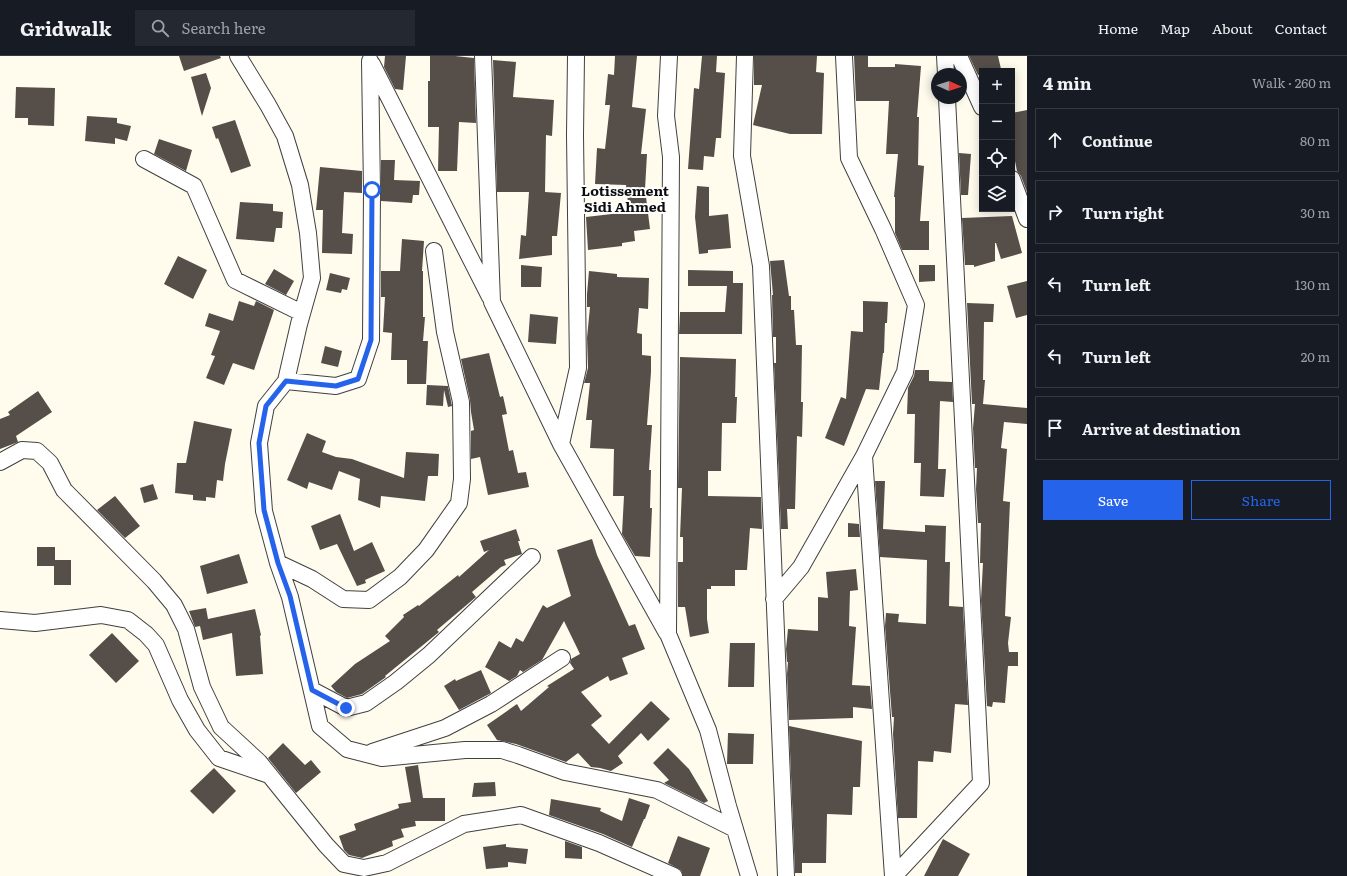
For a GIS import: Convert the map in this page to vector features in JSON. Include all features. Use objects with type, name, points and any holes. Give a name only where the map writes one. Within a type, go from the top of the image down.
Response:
[{"type":"street","points":[[238,56],[285,136],[300,185],[308,233],[312,278],[286,381],[266,406],[259,443],[264,510],[278,563],[290,596],[320,726],[347,749],[382,758],[464,750],[502,750],[518,754],[565,772],[657,790],[735,829]]},
{"type":"street","points":[[483,56],[492,302]]},
{"type":"street","points":[[561,444],[578,368],[575,135],[576,56]]},
{"type":"street","points":[[668,634],[671,157],[666,116],[669,56]]},
{"type":"street","points":[[745,56],[742,156],[761,266],[786,876]]},
{"type":"street","points":[[774,599],[801,567],[864,456],[906,372],[916,305],[883,229],[849,158],[844,56]]},
{"type":"street","points":[[945,56],[946,68]]},
{"type":"street","points":[[959,56],[981,104]]},
{"type":"street","points":[[286,381],[336,386],[358,379],[371,340],[371,59]]},
{"type":"street","points":[[371,59],[561,444],[668,634],[708,730],[746,874]]},
{"type":"street","points":[[893,876],[981,783],[947,104]]},
{"type":"street","points":[[144,159],[194,186],[235,280],[302,313]]},
{"type":"street","points":[[1015,187],[1027,219]]},
{"type":"street","points":[[278,563],[312,579],[343,599],[370,600],[400,577],[426,550],[459,503],[462,479],[462,402],[446,332],[434,251]]},
{"type":"street","points":[[0,462],[22,450],[37,451],[50,463],[64,490],[154,581],[174,605],[186,629],[202,687],[221,727],[259,762],[326,845],[344,864],[364,868],[387,863],[464,824],[521,815],[599,843],[674,876]]},
{"type":"street","points":[[864,456],[893,876]]},
{"type":"street","points":[[312,690],[346,708],[366,703],[396,682],[429,655],[532,557]]},
{"type":"street","points":[[0,620],[35,623],[101,615],[128,620],[146,634],[156,645],[180,700],[197,730],[219,758],[269,775]]},
{"type":"street","points":[[367,754],[445,728],[491,704],[562,658]]},
{"type":"building","points":[[179,56],[220,56],[221,58],[184,71]]},
{"type":"building","points":[[385,56],[406,56],[403,90],[395,89],[384,67]]},
{"type":"building","points":[[430,56],[474,58],[476,123],[459,122],[457,171],[438,171],[439,127],[428,127],[428,81],[430,81]]},
{"type":"building","points":[[615,56],[637,56],[632,107],[646,109],[641,154],[647,154],[645,189],[650,229],[634,231],[635,241],[622,243],[622,246],[588,250],[586,217],[629,212],[626,185],[595,184],[597,148],[605,149],[610,105],[605,105],[608,74],[614,75]]},
{"type":"building","points":[[702,56],[717,56],[716,72],[725,73],[721,138],[716,138],[714,157],[704,156],[703,170],[688,169],[694,88],[699,89]]},
{"type":"building","points":[[754,56],[817,56],[816,72],[824,73],[822,134],[790,134],[753,125],[762,85],[754,85]]},
{"type":"building","points":[[854,56],[868,56],[868,67],[895,67],[895,64],[921,66],[917,117],[919,117],[918,165],[924,166],[920,221],[929,221],[929,250],[902,250],[895,233],[894,197],[898,154],[886,154],[889,101],[856,101]]},
{"type":"building","points":[[969,56],[998,56],[1001,68],[979,68],[978,75]]},
{"type":"building","points":[[493,60],[516,62],[513,97],[554,100],[552,136],[546,135],[545,192],[561,193],[557,236],[552,236],[552,255],[519,259],[521,235],[526,236],[529,192],[497,192]]},
{"type":"building","points":[[206,73],[211,88],[202,116],[191,77]]},
{"type":"building","points":[[16,87],[55,88],[54,126],[28,125],[28,118],[15,118]]},
{"type":"building","points":[[1027,110],[1027,192],[1021,176],[1017,171],[1015,161],[1015,112]]},
{"type":"building","points":[[87,116],[117,118],[117,123],[131,126],[127,141],[115,138],[115,144],[85,141]]},
{"type":"building","points":[[235,120],[251,166],[231,173],[218,138],[216,139],[212,127]]},
{"type":"building","points":[[159,139],[192,150],[186,171],[154,154]]},
{"type":"building","points":[[959,153],[971,154],[968,195],[961,195]]},
{"type":"building","points":[[381,160],[395,160],[394,180],[420,181],[419,195],[413,195],[412,203],[381,201]]},
{"type":"building","points":[[320,167],[362,171],[362,193],[344,192],[342,233],[353,234],[352,254],[322,253],[323,210],[316,210]]},
{"type":"building","points":[[697,186],[709,187],[709,216],[728,214],[731,248],[708,250],[708,253],[699,254],[695,217]]},
{"type":"building","points":[[240,202],[273,204],[273,211],[283,212],[282,228],[276,228],[274,242],[236,239]]},
{"type":"building","points":[[1012,216],[1022,253],[1001,259],[995,243],[995,261],[974,267],[974,265],[965,265],[962,218]]},
{"type":"building","points":[[402,239],[424,241],[422,271],[423,317],[425,317],[423,341],[428,341],[426,384],[407,384],[407,360],[391,360],[392,333],[383,332],[385,297],[381,297],[381,271],[400,271]]},
{"type":"building","points":[[178,256],[207,270],[193,299],[164,284]]},
{"type":"building","points":[[784,260],[789,296],[791,296],[791,310],[794,310],[796,345],[802,345],[801,402],[803,402],[802,437],[797,436],[795,509],[787,509],[788,529],[781,529],[774,363],[776,363],[776,337],[773,337],[773,295],[770,261]]},
{"type":"building","points":[[521,265],[542,267],[541,287],[521,287]]},
{"type":"building","points":[[919,265],[935,265],[935,281],[919,282]]},
{"type":"building","points":[[274,269],[294,281],[286,295],[265,284]]},
{"type":"building","points":[[688,270],[733,271],[733,283],[743,283],[742,334],[679,334],[680,312],[725,312],[727,286],[688,286]]},
{"type":"building","points":[[589,271],[617,274],[617,277],[649,278],[648,309],[639,308],[637,333],[642,334],[642,355],[651,356],[647,425],[652,425],[649,470],[651,470],[650,508],[652,508],[650,557],[635,556],[622,534],[624,496],[613,496],[614,449],[590,448],[592,420],[586,420],[590,383],[584,383],[588,368],[587,338],[590,307],[587,307],[587,294]]},
{"type":"building","points":[[330,273],[350,278],[347,290],[342,289],[341,293],[326,290]]},
{"type":"building","points":[[1027,281],[1027,315],[1016,318],[1007,286]]},
{"type":"building","points":[[239,301],[254,306],[256,301],[274,310],[254,370],[233,363],[224,385],[206,378],[215,356],[211,355],[220,331],[205,326],[209,313],[233,321]]},
{"type":"building","points":[[863,301],[888,302],[887,323],[885,323],[884,353],[879,390],[866,389],[844,446],[825,438],[841,397],[846,399],[851,331],[863,332]]},
{"type":"building","points":[[967,303],[994,304],[993,322],[984,322],[983,380],[985,380],[983,404],[1027,408],[1027,424],[1004,422],[1001,448],[1007,449],[1003,501],[1010,502],[1005,616],[1011,617],[1008,643],[1009,652],[1018,652],[1018,666],[1008,666],[1005,703],[993,702],[992,707],[987,706],[981,600],[983,563],[980,563],[981,523],[978,523],[976,489],[977,468],[975,468],[973,428],[975,404],[972,404]]},
{"type":"building","points":[[530,314],[558,317],[556,344],[528,342]]},
{"type":"building","points":[[325,346],[342,351],[338,367],[321,363]]},
{"type":"building","points":[[489,353],[500,397],[503,396],[507,414],[502,415],[509,451],[513,450],[518,473],[526,472],[529,487],[488,495],[480,457],[471,459],[471,431],[474,430],[470,400],[461,359]]},
{"type":"building","points":[[680,357],[736,359],[736,423],[722,423],[721,471],[708,471],[708,496],[761,497],[762,529],[750,528],[747,570],[735,570],[735,586],[711,586],[711,589],[707,589],[707,619],[709,633],[690,637],[685,607],[678,607],[678,562],[683,562],[683,537],[680,537],[682,488],[678,488]]},
{"type":"building","points":[[915,370],[929,370],[929,381],[952,382],[953,402],[940,401],[938,469],[946,469],[944,497],[920,496],[921,463],[914,463],[915,414],[907,414],[908,388],[914,376]]},
{"type":"building","points":[[427,385],[448,386],[452,406],[448,407],[444,390],[443,406],[426,405]]},
{"type":"building","points":[[38,391],[52,412],[16,436],[18,442],[0,449],[0,419],[10,415],[8,412]]},
{"type":"building","points":[[194,421],[232,429],[223,481],[217,480],[215,498],[206,497],[206,501],[193,500],[193,495],[175,493],[177,463],[186,463]]},
{"type":"building","points":[[307,433],[326,441],[322,452],[336,457],[352,459],[404,478],[406,452],[439,454],[438,476],[428,476],[425,501],[381,496],[380,508],[358,500],[360,479],[339,471],[332,490],[309,482],[307,489],[287,480]]},
{"type":"building","points":[[875,481],[885,481],[883,529],[925,532],[925,525],[946,526],[945,562],[950,562],[949,606],[963,607],[968,705],[955,704],[951,753],[934,751],[933,762],[918,761],[917,818],[898,818],[893,734],[894,717],[892,717],[885,626],[886,613],[899,614],[898,622],[926,624],[927,560],[880,557]]},
{"type":"building","points":[[153,484],[158,499],[144,503],[140,488]]},
{"type":"building","points":[[115,496],[140,526],[125,538],[97,510]]},
{"type":"building","points":[[340,514],[354,551],[372,542],[385,571],[365,580],[366,583],[357,586],[337,544],[320,550],[311,526]]},
{"type":"building","points":[[848,523],[859,524],[860,537],[848,537]]},
{"type":"building","points":[[516,529],[522,554],[504,560],[506,565],[501,567],[472,592],[476,597],[437,630],[439,632],[385,676],[386,677],[362,694],[347,698],[336,692],[331,686],[355,664],[390,641],[385,636],[404,617],[403,615],[418,605],[419,606],[458,575],[459,577],[489,550],[484,552],[480,541]]},
{"type":"building","points":[[592,539],[597,555],[629,626],[635,624],[645,649],[622,658],[628,674],[610,681],[608,676],[581,692],[602,716],[591,725],[609,744],[651,701],[670,719],[648,741],[641,733],[618,756],[623,763],[611,771],[591,767],[578,753],[566,762],[516,744],[497,740],[487,725],[517,704],[521,711],[549,687],[547,686],[574,669],[570,663],[571,659],[580,654],[564,621],[542,660],[523,672],[520,670],[517,676],[509,681],[485,667],[499,641],[511,648],[516,638],[523,642],[543,605],[547,608],[571,596],[557,550]]},
{"type":"building","points":[[37,547],[55,547],[55,560],[71,560],[71,585],[54,585],[54,566],[37,566]]},
{"type":"building","points":[[239,554],[248,583],[207,594],[200,566]]},
{"type":"building","points":[[856,569],[858,590],[850,591],[849,626],[856,627],[852,685],[870,686],[872,709],[853,707],[853,718],[789,720],[787,674],[788,662],[786,649],[788,629],[818,631],[818,597],[828,598],[826,572]]},
{"type":"building","points":[[206,608],[208,619],[255,609],[261,635],[263,674],[236,676],[232,633],[203,640],[200,626],[195,627],[189,611]]},
{"type":"building","points":[[112,633],[139,661],[116,683],[89,655]]},
{"type":"building","points":[[730,643],[755,643],[754,687],[728,687]]},
{"type":"building","points":[[481,670],[491,693],[459,710],[444,686],[455,679],[456,681]]},
{"type":"building","points":[[789,726],[862,741],[860,787],[853,787],[852,815],[827,814],[826,863],[802,863],[802,873],[795,873]]},
{"type":"building","points":[[728,733],[754,734],[753,764],[727,764]]},
{"type":"building","points":[[283,743],[305,765],[311,760],[321,772],[296,793],[268,758]]},
{"type":"building","points":[[668,748],[689,769],[708,801],[704,803],[664,783],[669,780],[653,763]]},
{"type":"building","points":[[418,765],[423,798],[445,798],[445,821],[415,821],[416,826],[401,829],[404,837],[392,841],[393,846],[362,858],[349,855],[344,850],[339,836],[356,830],[354,824],[399,808],[398,804],[411,802],[405,767]]},
{"type":"building","points":[[214,768],[236,791],[213,814],[190,791]]},
{"type":"building","points":[[495,782],[496,796],[472,797],[474,783]]},
{"type":"building","points":[[629,798],[650,805],[632,847],[603,834],[549,815],[551,799],[601,808],[600,811],[622,821]]},
{"type":"building","points":[[678,836],[710,848],[700,876],[683,876],[681,870],[668,863]]},
{"type":"building","points":[[943,839],[970,854],[958,876],[924,876]]},
{"type":"building","points":[[565,841],[582,847],[582,859],[565,858]]},
{"type":"building","points":[[506,844],[506,847],[528,849],[526,864],[508,862],[508,867],[486,869],[483,847]]},
{"type":"district","name":"Lotissement Sidi Ahmed","points":[[625,198]]},
{"type":"route","points":[[346,708],[312,690],[290,596],[278,563],[264,510],[259,443],[266,406],[286,381],[336,386],[358,379],[371,340],[372,190]]}]
